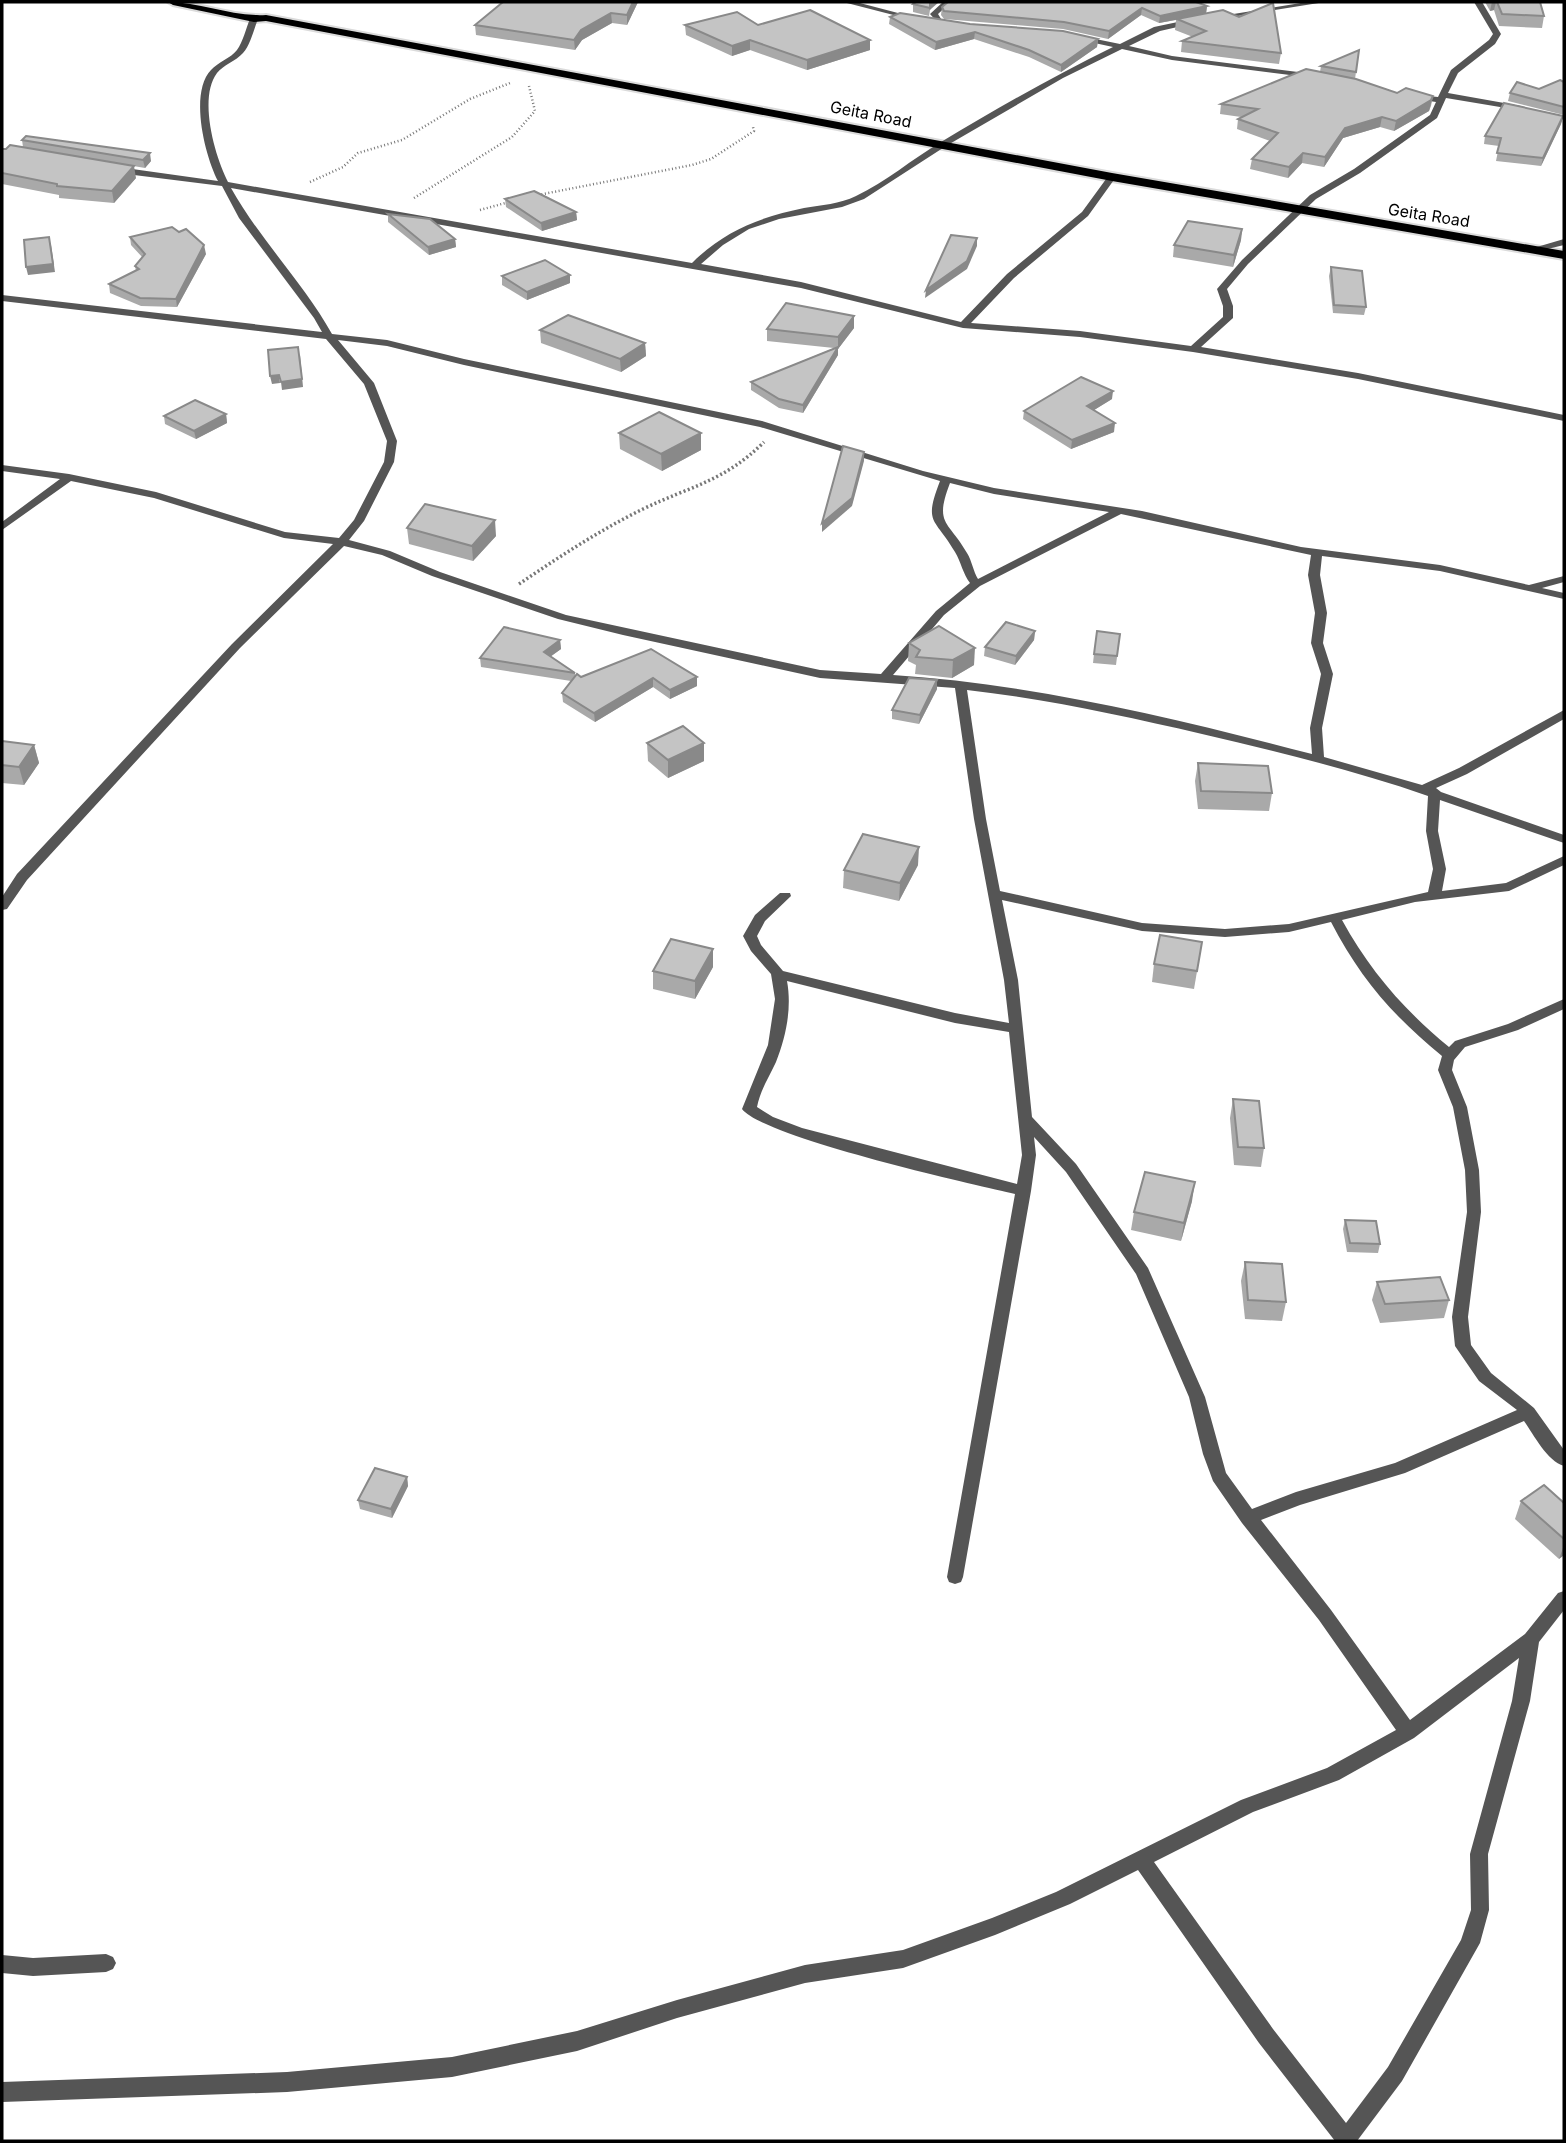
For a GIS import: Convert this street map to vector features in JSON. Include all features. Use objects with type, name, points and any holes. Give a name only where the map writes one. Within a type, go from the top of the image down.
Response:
[{"type":"highway","name":"Geita Road","points":[[173,2],[254,19],[744,106],[1112,177],[1564,255]]},
{"type":"street","points":[[847,2],[874,11],[918,19]]},
{"type":"street","points":[[939,22],[934,14],[936,9],[947,2]]},
{"type":"street","points":[[694,266],[711,247],[727,236],[777,216],[847,204],[883,186],[943,144],[1012,106],[1033,91],[1157,29],[1193,20],[1321,2]]},
{"type":"street","points":[[1193,349],[1228,318],[1228,306],[1222,289],[1245,262],[1264,247],[1298,210],[1313,197],[1357,171],[1434,116],[1454,72],[1492,42],[1497,34],[1478,2]]},
{"type":"street","points":[[2,906],[22,877],[236,646],[342,542],[359,521],[388,462],[392,441],[369,383],[328,335],[318,317],[242,216],[215,166],[206,123],[204,97],[213,72],[241,51],[254,19]]},
{"type":"street","points":[[929,21],[949,24]]},
{"type":"street","points":[[1063,34],[1192,61],[1328,79]]},
{"type":"street","points":[[1405,94],[1526,110]]},
{"type":"street","points":[[111,169],[292,194],[801,285],[963,325],[1080,334],[1193,349],[1358,376],[1564,418]]},
{"type":"street","points":[[963,325],[1006,281],[1069,231],[1102,195],[1112,177]]},
{"type":"street","points":[[1535,249],[1564,242]]},
{"type":"street","points":[[2,298],[387,343],[779,429],[994,491],[1119,511],[1317,552],[1440,568],[1564,596]]},
{"type":"street","points":[[2,468],[69,477],[156,495],[284,535],[342,542],[386,553],[562,617],[820,674],[960,685],[1100,707],[1318,760],[1429,791],[1564,839]]},
{"type":"street","points":[[2,527],[69,477]]},
{"type":"street","points":[[946,479],[934,512],[937,522],[963,556],[965,569],[976,584]]},
{"type":"street","points":[[883,679],[940,613],[976,584],[1119,511]]},
{"type":"street","points":[[1317,552],[1314,575],[1321,614],[1317,643],[1327,674],[1317,728],[1318,760]]},
{"type":"street","points":[[1529,587],[1564,579]]},
{"type":"street","points":[[955,1577],[1029,1155],[1011,980],[980,819],[960,685]]},
{"type":"street","points":[[1429,791],[1564,713]]},
{"type":"street","points":[[1429,791],[1432,834],[1441,863],[1439,882],[1433,896]]},
{"type":"street","points":[[995,894],[1142,927],[1214,932],[1289,928],[1433,896],[1509,887],[1564,860]]},
{"type":"street","points":[[785,895],[760,918],[750,936],[754,948],[779,975],[783,991],[782,1010],[769,1062],[749,1109],[774,1123],[812,1135],[957,1176],[1024,1191]]},
{"type":"street","points":[[1334,916],[1354,956],[1373,984],[1407,1021],[1450,1055]]},
{"type":"street","points":[[779,975],[956,1018],[1017,1029]]},
{"type":"street","points":[[1564,1004],[1513,1027],[1460,1044],[1450,1055],[1445,1070],[1460,1107],[1472,1170],[1474,1212],[1461,1296],[1460,1331],[1463,1346],[1474,1364],[1497,1388],[1514,1398],[1528,1412],[1550,1445],[1564,1460]]},
{"type":"street","points":[[1026,1119],[1071,1168],[1143,1272],[1197,1397],[1211,1454],[1220,1476],[1248,1518],[1325,1615],[1408,1732]]},
{"type":"street","points":[[1248,1518],[1296,1499],[1399,1468],[1528,1412]]},
{"type":"street","points":[[2,2092],[287,2082],[452,2067],[577,2041],[677,2009],[805,1974],[902,1959],[995,1926],[1143,1861],[1247,1807],[1333,1774],[1408,1732],[1531,1639],[1564,1598]]},
{"type":"street","points":[[1143,1861],[1266,2036],[1347,2141],[1395,2074],[1446,1980],[1470,1943],[1477,1926],[1480,1910],[1479,1854],[1521,1701],[1531,1639]]},
{"type":"street","points":[[2,1964],[33,1967],[106,1963]]},
{"type":"path","points":[[392,212],[504,142],[530,119],[535,111],[525,79],[499,62]]},
{"type":"path","points":[[292,194],[317,177],[343,167],[358,153],[402,140],[470,99],[512,82]]},
{"type":"path","points":[[529,197],[710,159],[754,131],[744,106]]},
{"type":"path","points":[[447,222],[516,200]]},
{"type":"path","points":[[501,596],[568,551],[643,509],[730,471],[779,429]]},
{"type":"building","points":[[503,2],[633,2],[627,15],[611,13],[581,30],[574,40],[475,25]]},
{"type":"building","points":[[931,2],[930,8],[913,4]]},
{"type":"building","points":[[948,2],[1196,2],[1207,6],[1160,16],[1142,8],[1109,31],[1064,22],[944,11],[942,7]]},
{"type":"building","points":[[1497,2],[1540,2],[1544,16],[1502,14]]},
{"type":"building","points":[[1273,3],[1281,53],[1182,41],[1206,31],[1177,19],[1223,10],[1239,17]]},
{"type":"building","points":[[810,10],[870,40],[807,60],[750,40],[732,46],[685,25],[737,12],[758,25]]},
{"type":"building","points":[[900,13],[970,24],[1063,31],[1098,39],[1061,65],[1029,50],[975,32],[936,42],[890,17]]},
{"type":"building","points":[[1359,50],[1356,72],[1321,66]]},
{"type":"building","points":[[1306,69],[1356,79],[1397,93],[1406,88],[1433,96],[1431,100],[1396,121],[1382,117],[1345,128],[1325,157],[1303,153],[1289,167],[1252,159],[1278,133],[1238,119],[1258,109],[1221,104]]},
{"type":"building","points":[[1560,80],[1564,82],[1564,107],[1510,93],[1517,82],[1539,89]]},
{"type":"building","points":[[1504,103],[1563,116],[1543,158],[1497,153],[1501,138],[1485,136]]},
{"type":"building","points":[[26,136],[150,153],[143,160],[22,140]]},
{"type":"building","points":[[10,145],[134,166],[112,191],[57,186],[2,173],[2,149]]},
{"type":"building","points":[[534,191],[576,212],[541,223],[505,199]]},
{"type":"building","points":[[388,214],[430,219],[455,239],[428,247]]},
{"type":"building","points":[[1188,221],[1242,229],[1234,255],[1174,245]]},
{"type":"building","points":[[172,227],[179,232],[186,229],[204,245],[176,299],[140,298],[109,284],[139,269],[135,266],[145,254],[130,237]]},
{"type":"building","points":[[951,235],[977,238],[967,261],[926,290]]},
{"type":"building","points":[[49,237],[53,264],[26,267],[24,240]]},
{"type":"building","points":[[545,260],[570,275],[527,292],[502,276]]},
{"type":"building","points":[[1331,267],[1362,271],[1366,307],[1334,305]]},
{"type":"building","points":[[786,303],[854,316],[838,337],[767,329]]},
{"type":"building","points":[[568,315],[645,343],[620,359],[540,330]]},
{"type":"building","points":[[298,347],[302,379],[281,382],[279,375],[270,376],[268,350]]},
{"type":"building","points":[[838,347],[803,405],[779,399],[751,382]]},
{"type":"building","points":[[1081,377],[1113,391],[1087,406],[1115,423],[1072,440],[1024,411]]},
{"type":"building","points":[[195,400],[226,414],[194,431],[164,416]]},
{"type":"building","points":[[659,412],[701,433],[661,454],[619,433]]},
{"type":"building","points":[[843,446],[864,452],[852,498],[822,523]]},
{"type":"building","points":[[425,504],[495,520],[472,546],[407,528]]},
{"type":"building","points":[[1006,622],[1035,631],[1016,656],[985,647]]},
{"type":"building","points":[[939,626],[975,648],[953,660],[916,657],[920,650],[909,643]]},
{"type":"building","points":[[504,627],[560,640],[544,652],[575,673],[480,658]]},
{"type":"building","points":[[1097,631],[1120,634],[1117,656],[1094,654]]},
{"type":"building","points":[[651,649],[697,677],[670,690],[653,678],[594,713],[562,693],[577,674],[581,677]]},
{"type":"building","points":[[909,678],[937,680],[920,715],[892,710]]},
{"type":"building","points":[[683,726],[704,743],[668,760],[647,743]]},
{"type":"building","points":[[2,741],[34,745],[19,767],[2,765]]},
{"type":"building","points":[[1198,763],[1268,766],[1272,793],[1201,791]]},
{"type":"building","points":[[863,834],[919,847],[900,883],[844,870]]},
{"type":"building","points":[[1160,935],[1202,942],[1197,971],[1154,964]]},
{"type":"building","points":[[671,939],[713,949],[695,981],[653,971]]},
{"type":"building","points":[[1233,1099],[1259,1101],[1264,1148],[1238,1147]]},
{"type":"building","points":[[1145,1172],[1195,1182],[1184,1223],[1134,1212]]},
{"type":"building","points":[[1345,1220],[1376,1221],[1380,1244],[1350,1243]]},
{"type":"building","points":[[1245,1262],[1282,1264],[1286,1302],[1248,1300]]},
{"type":"building","points":[[1440,1277],[1449,1300],[1385,1304],[1377,1282]]},
{"type":"building","points":[[375,1468],[407,1477],[391,1509],[358,1500]]},
{"type":"building","points":[[1544,1485],[1564,1503],[1564,1539],[1521,1501]]}]
